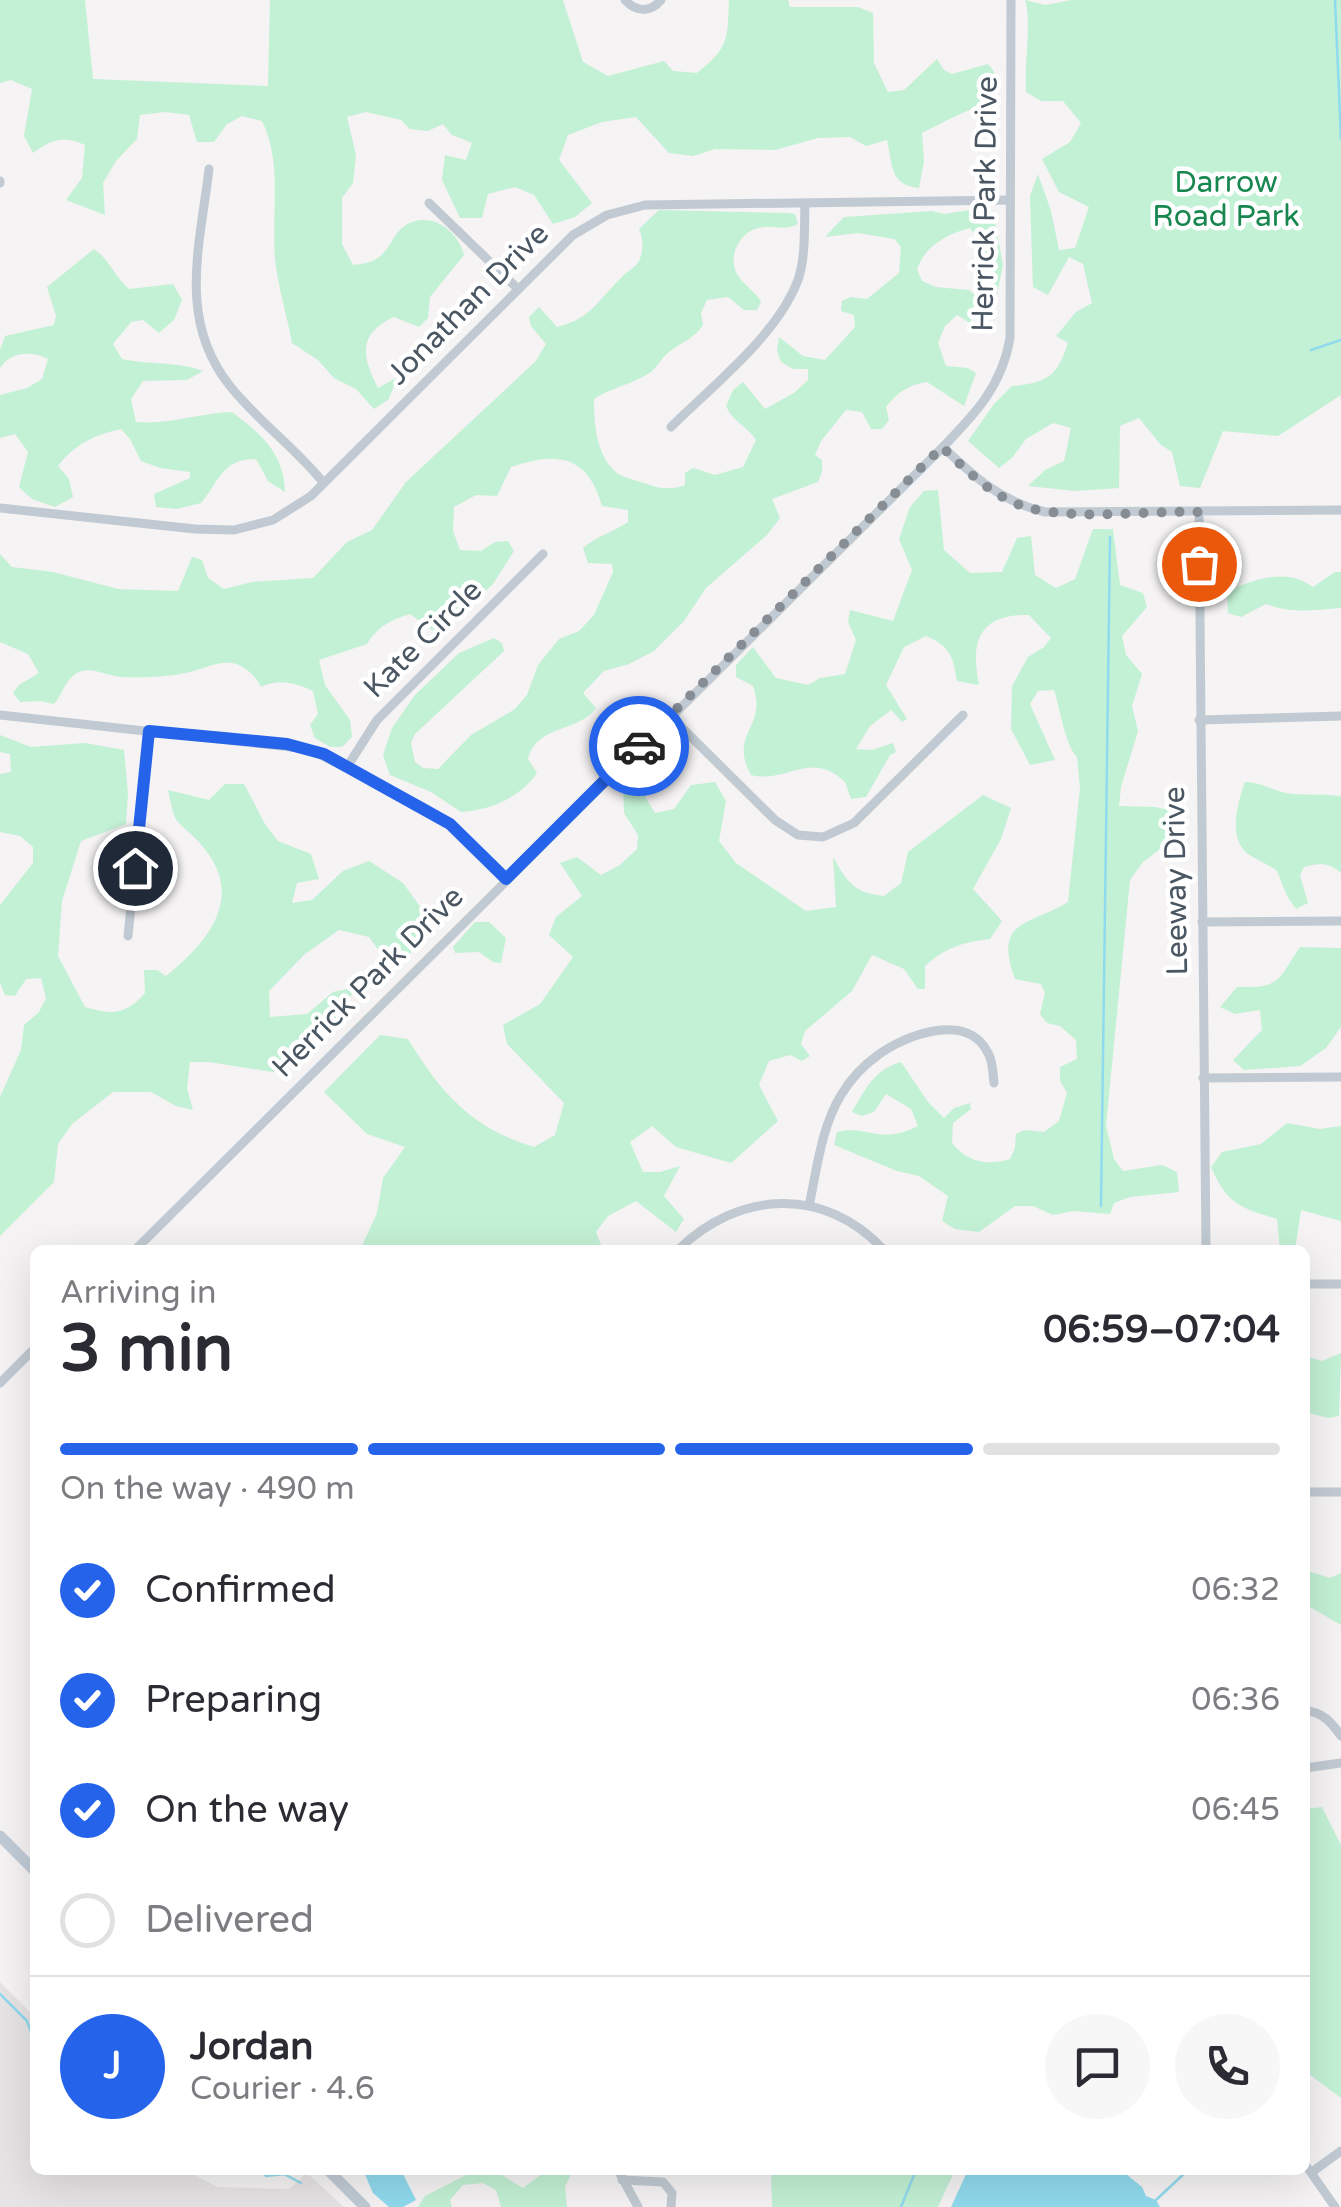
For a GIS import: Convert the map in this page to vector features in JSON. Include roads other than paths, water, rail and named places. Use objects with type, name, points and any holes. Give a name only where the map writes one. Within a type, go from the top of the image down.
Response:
[{"type":"street","points":[[625,0],[642,10],[661,0]]},
{"type":"street","name":"Herrick Park Drive","points":[[140,1245],[942,447],[990,394],[1010,338],[1011,0]]},
{"type":"street","points":[[209,169],[196,287],[201,334],[210,358],[231,388],[322,481]]},
{"type":"street","name":"Jonathan Drive","points":[[0,508],[195,530],[234,530],[284,514],[311,496],[517,288],[585,226],[622,210],[678,204],[1010,200]]},
{"type":"street","points":[[429,203],[517,288]]},
{"type":"street","points":[[671,427],[768,330],[786,304],[801,266],[805,203]]},
{"type":"street","points":[[942,447],[986,486],[1028,508],[1060,513],[1341,510]]},
{"type":"street","name":"Leeway Drive","points":[[1199,512],[1206,1245]]},
{"type":"street","name":"Kate Circle","points":[[347,767],[377,720],[543,554]]},
{"type":"street","points":[[0,715],[287,744],[324,754],[450,824],[506,879]]},
{"type":"street","points":[[670,716],[775,820],[798,835],[823,837],[854,823],[963,715]]},
{"type":"street","points":[[1199,720],[1341,716]]},
{"type":"street","points":[[128,936],[149,731]]},
{"type":"street","points":[[1202,922],[1341,922]]},
{"type":"street","points":[[809,1206],[832,1114],[854,1077],[875,1056],[912,1037],[963,1032],[976,1038],[988,1052],[994,1083]]},
{"type":"street","points":[[1203,1078],[1341,1077]]},
{"type":"street","points":[[684,1245],[708,1224],[743,1208],[775,1204],[809,1206],[852,1223],[878,1245]]},
{"type":"street","points":[[1310,1284],[1341,1284]]},
{"type":"street","points":[[0,1382],[30,1353]]},
{"type":"street","points":[[1310,1492],[1341,1492]]},
{"type":"street","points":[[1310,1711],[1328,1720],[1341,1736]]},
{"type":"street","points":[[1310,1767],[1341,1763]]},
{"type":"street","points":[[0,1836],[30,1866]]},
{"type":"street","points":[[1310,2167],[1341,2151]]},
{"type":"street","points":[[1310,2171],[1335,2207]]},
{"type":"street","points":[[333,2175],[365,2207]]},
{"type":"street","points":[[620,2175],[638,2207]]},
{"type":"street","points":[[620,2175],[664,2182],[672,2193],[670,2207]]},
{"type":"water","points":[[365,2175],[404,2175],[416,2200],[403,2207],[389,2207],[373,2193]]},
{"type":"water","points":[[966,2175],[1127,2175],[1160,2207],[951,2207]]},
{"type":"waterway","points":[[1335,0],[1341,139]]},
{"type":"waterway","points":[[1311,350],[1341,340]]},
{"type":"waterway","points":[[1101,1206],[1110,537]]},
{"type":"waterway","points":[[0,1994],[30,2029]]},
{"type":"waterway","points":[[266,2175],[275,2175]]},
{"type":"waterway","points":[[286,2175],[301,2183]]},
{"type":"waterway","points":[[901,2207],[914,2175]]},
{"type":"waterway","points":[[1156,2200],[1183,2175]]},
{"type":"park label","name":"Darrow Road Park","points":[[1226,199]]}]
